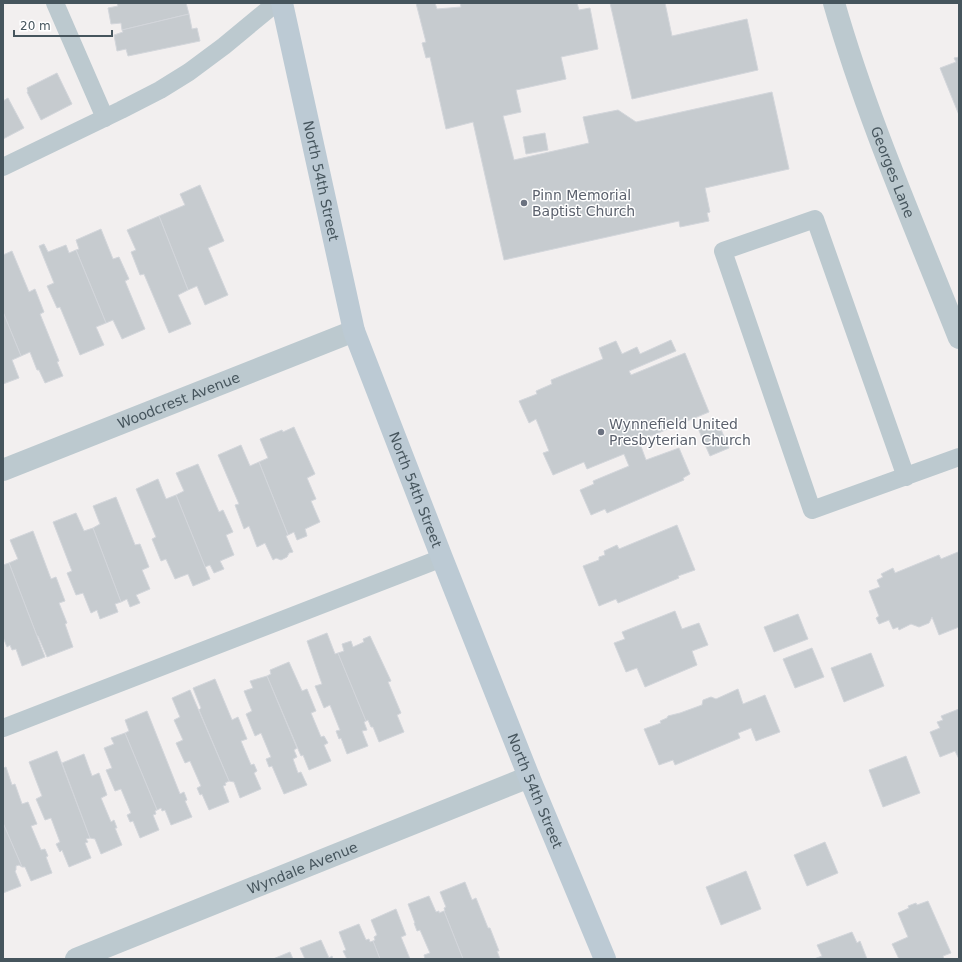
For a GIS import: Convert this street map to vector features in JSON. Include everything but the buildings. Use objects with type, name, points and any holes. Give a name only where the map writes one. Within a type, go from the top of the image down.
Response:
[{"type":"street","name":"North 54th Street","points":[[282,3],[354,330],[529,777],[605,959]]},
{"type":"street","name":"Georges Lane","points":[[834,3],[845,41],[883,148],[959,338]]},
{"type":"street","name":"Woodcrest Avenue","points":[[3,470],[354,330]]},
{"type":"street","name":"Wyndale Avenue","points":[[76,959],[529,777]]},
{"type":"lane","points":[[55,3],[105,118]]},
{"type":"lane","points":[[3,167],[160,90],[189,72],[224,46],[276,3]]},
{"type":"lane","points":[[906,476],[815,219],[723,251],[812,510],[959,457]]},
{"type":"lane","points":[[3,728],[442,558]]},
{"type":"place","name":"Pinn Memorial Baptist Church","points":[[524,203]]},
{"type":"place","name":"Wynnefield United Presbyterian Church","points":[[601,432]]}]
